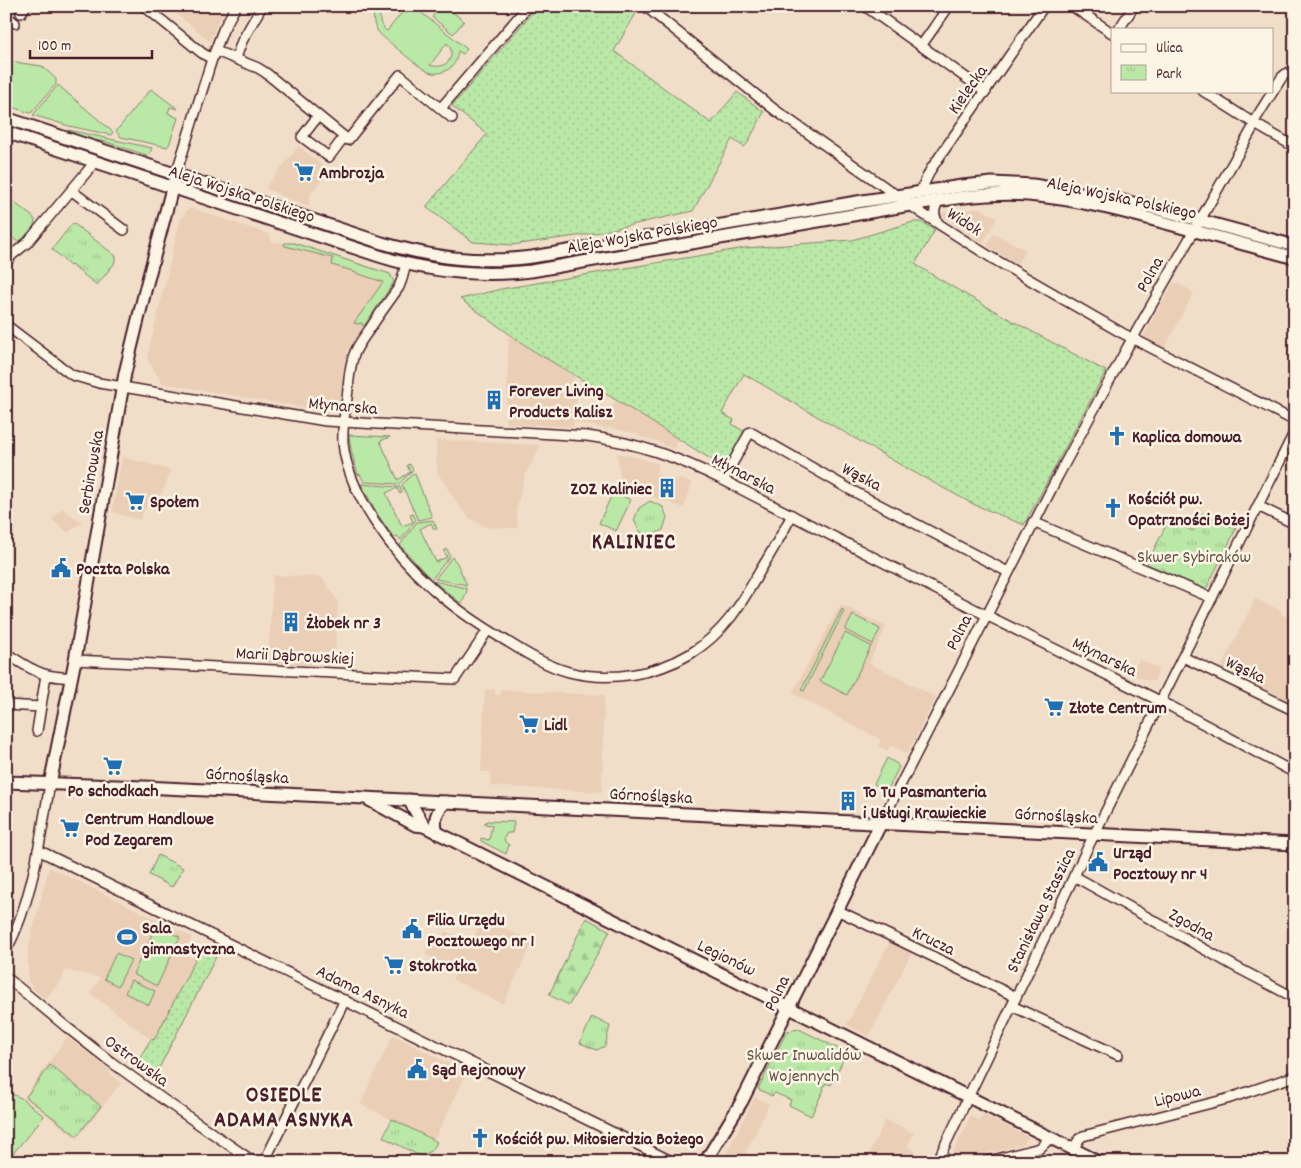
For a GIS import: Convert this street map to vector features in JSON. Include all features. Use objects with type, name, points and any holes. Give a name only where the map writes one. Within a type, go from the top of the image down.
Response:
[{"type":"street","points":[[144,6],[202,53],[236,58],[266,73],[348,140],[400,75],[452,118]]},
{"type":"street","name":"Serbinowska","points":[[6,951],[22,917],[38,850],[72,678],[123,387],[146,287],[176,174],[214,55],[236,6]]},
{"type":"street","points":[[236,58],[242,41],[262,6]]},
{"type":"street","points":[[441,108],[528,6]]},
{"type":"street","name":"Widok","points":[[645,6],[775,110],[923,214],[992,258],[1132,338],[1295,421]]},
{"type":"street","points":[[865,6],[986,92]]},
{"type":"street","points":[[921,46],[949,6]]},
{"type":"street","name":"Kielecka","points":[[920,192],[931,169],[1044,6]]},
{"type":"street","points":[[1072,6],[1111,32]]},
{"type":"street","points":[[1120,28],[1134,6]]},
{"type":"street","points":[[6,16],[15,23]]},
{"type":"street","name":"Polna","points":[[1274,90],[1286,73],[1295,70]]},
{"type":"street","points":[[1206,92],[1295,147]]},
{"type":"street","name":"Polna","points":[[705,1162],[742,1101],[1034,522],[1132,338],[1273,92]]},
{"type":"street","points":[[318,116],[302,137],[329,157],[344,137]]},
{"type":"street","name":"Aleja Wojska Polskiego","points":[[6,118],[343,230],[401,248],[449,258],[481,260],[514,259],[556,254],[920,192],[976,184],[1008,183],[1033,185],[1118,200],[1295,258]]},
{"type":"street","name":"Aleja Wojska Polskiego","points":[[6,132],[339,244],[406,264],[468,274],[531,271],[939,200],[996,194],[1044,197],[1196,225],[1295,246]]},
{"type":"street","points":[[6,262],[27,244],[95,162]]},
{"type":"street","points":[[72,191],[124,230]]},
{"type":"street","points":[[938,223],[934,212],[939,200]]},
{"type":"street","points":[[406,264],[399,287],[355,352],[350,373],[344,422],[343,442],[349,469],[360,497],[378,526],[399,553],[431,587],[488,630],[540,661],[569,672],[590,676],[618,676],[660,668],[698,648],[728,622],[792,516]]},
{"type":"street","name":"Młynarska","points":[[6,325],[72,375],[99,383],[296,417],[344,422],[603,438],[660,452],[692,464],[724,480],[986,615],[1161,702],[1295,773]]},
{"type":"street","name":"Stanisława Staszica","points":[[937,1162],[1074,876],[1295,431]]},
{"type":"street","name":"Wąska","points":[[724,480],[750,432],[852,490],[1008,572]]},
{"type":"street","points":[[1258,506],[1295,524]]},
{"type":"street","points":[[1034,522],[1212,598]]},
{"type":"street","name":"Marii Dąbrowskiej","points":[[75,660],[455,678],[488,630]]},
{"type":"street","points":[[6,653],[28,667],[46,675],[72,678]]},
{"type":"street","name":"Wąska","points":[[1183,657],[1295,711]]},
{"type":"street","points":[[37,731],[46,675]]},
{"type":"street","points":[[6,705],[42,707]]},
{"type":"street","name":"Górnośląska","points":[[6,782],[144,787],[1295,844]]},
{"type":"street","name":"Legionów","points":[[366,798],[415,825],[424,826],[437,832],[1099,1162]]},
{"type":"street","points":[[406,820],[406,808],[409,800]]},
{"type":"street","points":[[409,800],[424,826]]},
{"type":"street","points":[[437,832],[435,826],[436,815],[446,802]]},
{"type":"street","name":"Adama Asnyka","points":[[38,850],[673,1162]]},
{"type":"street","name":"Zgodna","points":[[1074,876],[1295,998]]},
{"type":"street","name":"Krucza","points":[[837,910],[1118,1055]]},
{"type":"street","name":"Ostrowska","points":[[6,977],[107,1059],[254,1162]]},
{"type":"street","points":[[264,1162],[345,1000]]},
{"type":"street","name":"Lipowa","points":[[1073,1149],[1083,1136],[1227,1099],[1295,1076]]},
{"type":"street","points":[[985,1162],[1040,1148],[1050,1138]]},
{"type":"shaded area","points":[[167,6],[226,6],[210,41]]},
{"type":"shaded area","points":[[299,146],[329,171],[311,193],[308,206],[265,188]]},
{"type":"shaded area","points":[[980,208],[997,218],[983,243],[939,213]]},
{"type":"shaded area","points":[[190,209],[268,234],[271,237],[271,242],[295,243],[391,274],[394,282],[347,350],[337,412],[162,383],[147,358],[181,217]]},
{"type":"shaded area","points":[[994,233],[1026,250],[1017,264],[987,246]]},
{"type":"shaded area","points":[[1174,282],[1194,292],[1165,348],[1143,337]]},
{"type":"shaded area","points":[[509,334],[574,375],[573,386],[578,387],[573,427],[506,423]]},
{"type":"shaded area","points":[[616,401],[678,439],[675,449],[663,445],[663,443],[638,436],[638,434],[575,422],[577,411],[594,414],[596,403],[610,411]]},
{"type":"shaded area","points":[[436,440],[541,445],[525,475],[516,510],[518,528],[488,528],[469,518],[437,472]]},
{"type":"shaded area","points":[[617,453],[659,464],[656,474],[678,482],[679,478],[692,483],[684,508],[621,486]]},
{"type":"shaded area","points":[[122,457],[171,471],[162,493],[156,498],[150,497],[140,520],[112,512]]},
{"type":"shaded area","points":[[62,508],[82,521],[82,524],[79,524],[68,533],[52,520]]},
{"type":"shaded area","points":[[273,575],[322,577],[338,601],[335,653],[329,653],[328,657],[317,665],[268,663]]},
{"type":"shaded area","points":[[1255,599],[1282,611],[1281,614],[1295,620],[1295,627],[1291,637],[1295,644],[1295,706],[1220,670]]},
{"type":"shaded area","points":[[841,604],[886,627],[869,663],[936,697],[907,754],[891,745],[887,751],[878,746],[881,740],[792,693]]},
{"type":"shaded area","points":[[1139,659],[1159,669],[1154,682],[1132,674]]},
{"type":"shaded area","points":[[485,689],[495,690],[495,695],[500,695],[501,690],[604,695],[602,792],[490,786],[491,772],[481,772]]},
{"type":"shaded area","points":[[49,867],[192,937],[188,945],[191,947],[187,955],[196,960],[156,1043],[90,993],[101,978],[65,970],[63,978],[45,999],[33,989],[28,981],[28,949]]},
{"type":"shaded area","points":[[483,918],[533,942],[503,1004],[452,979],[457,970],[426,955],[429,947],[433,947],[439,942],[445,931],[470,943]]},
{"type":"shaded area","points":[[890,941],[912,952],[869,1036],[847,1025]]},
{"type":"shaded area","points":[[393,1035],[467,1073],[434,1140],[360,1104]]},
{"type":"shaded area","points":[[67,1037],[110,1070],[110,1074],[120,1082],[77,1139],[24,1097]]},
{"type":"shaded area","points":[[755,1097],[769,1104],[741,1162],[722,1162]]},
{"type":"shaded area","points":[[983,1115],[1028,1137],[1024,1144],[956,1161],[950,1158],[970,1116],[980,1121]]},
{"type":"shaded area","points":[[885,1120],[914,1133],[907,1147],[916,1151],[911,1162],[865,1162]]},
{"type":"green space","points":[[377,6],[385,6],[381,12],[380,22],[387,31],[405,9],[402,6],[413,6],[467,49],[463,54],[458,51],[455,62],[446,71],[432,73],[427,71],[379,33],[374,22]],"holes":[[[447,43],[450,48],[451,57],[449,61],[441,66],[430,65]]]},
{"type":"green space","points":[[441,6],[445,6],[464,21],[453,34],[432,17]]},
{"type":"green space","points":[[538,6],[633,6],[638,10],[614,51],[711,123],[737,92],[764,112],[744,147],[732,139],[693,211],[591,234],[512,245],[473,242],[426,207],[487,134],[452,106]]},
{"type":"green space","points":[[6,61],[42,66],[56,79],[56,84],[30,113],[6,105]]},
{"type":"green space","points":[[58,85],[113,132],[111,135],[69,126],[33,115]]},
{"type":"green space","points":[[151,89],[178,109],[170,107],[168,113],[178,118],[167,147],[121,137],[116,131]]},
{"type":"green space","points":[[68,130],[152,148],[149,156],[106,142],[83,138]]},
{"type":"green space","points":[[6,196],[35,220],[29,232],[18,242],[6,233]]},
{"type":"green space","points":[[913,222],[922,222],[935,230],[915,264],[986,306],[1106,371],[1024,525],[973,504],[906,468],[744,374],[722,413],[734,420],[732,424],[745,432],[725,468],[532,350],[460,299],[501,289],[745,248],[852,240]]},
{"type":"green space","points":[[73,223],[116,256],[114,264],[97,285],[70,266],[52,249]]},
{"type":"green space","points":[[285,243],[294,243],[390,274],[394,282],[364,326],[362,323],[354,323],[383,282],[332,265],[333,258],[285,246]]},
{"type":"green space","points":[[349,435],[390,437],[380,441],[398,480],[410,472],[407,465],[410,464],[413,470],[399,484],[364,482],[360,474],[358,475]]},
{"type":"green space","points":[[413,473],[432,517],[418,520],[402,485]]},
{"type":"green space","points":[[361,484],[400,487],[402,493],[400,494],[397,488],[386,493],[402,526],[413,522],[410,515],[413,514],[416,520],[401,540],[397,536],[394,538],[378,515]]},
{"type":"green space","points":[[613,492],[631,500],[616,531],[599,523]]},
{"type":"green space","points":[[650,501],[663,507],[667,517],[663,530],[654,534],[640,532],[634,520],[639,508]]},
{"type":"green space","name":"Skwer Sybiraków","points":[[1202,513],[1236,529],[1206,589],[1147,564],[1169,519],[1193,531]]},
{"type":"green space","points":[[433,520],[437,529],[434,529],[431,523],[420,529],[436,562],[447,557],[444,551],[447,549],[450,556],[431,580],[400,545],[417,522]]},
{"type":"green space","points":[[452,557],[457,563],[467,585],[435,579]]},
{"type":"green space","points":[[433,581],[466,588],[467,591],[462,604]]},
{"type":"green space","points":[[842,609],[844,611],[804,691],[801,690]]},
{"type":"green space","points":[[853,615],[880,629],[873,644],[845,630]]},
{"type":"green space","points":[[845,633],[871,646],[847,695],[820,681]]},
{"type":"green space","points":[[887,758],[899,767],[887,791],[874,784]]},
{"type":"green space","points":[[487,821],[514,822],[512,833],[507,833],[504,838],[505,842],[509,845],[506,854],[481,841],[481,838],[489,840],[492,825],[484,824]]},
{"type":"green space","points":[[158,855],[183,868],[172,887],[149,875]]},
{"type":"green space","points":[[586,918],[610,931],[569,1005],[549,995]]},
{"type":"green space","points":[[156,926],[180,937],[157,986],[133,974]]},
{"type":"green space","points":[[198,948],[216,957],[155,1076],[135,1065],[151,1039],[154,1040],[196,958],[194,957]]},
{"type":"green space","points":[[116,953],[131,960],[118,986],[104,979]]},
{"type":"green space","points":[[131,980],[155,991],[149,1005],[125,993]]},
{"type":"green space","points":[[592,1017],[610,1026],[605,1046],[597,1050],[580,1043]]},
{"type":"green space","name":"Skwer Inwalidów Wojennych","points":[[799,1029],[843,1051],[848,1049],[853,1051],[852,1054],[847,1052],[831,1085],[826,1083],[811,1116],[789,1105],[791,1100],[775,1093],[772,1096],[758,1089],[787,1031]]},
{"type":"green space","points":[[50,1065],[101,1106],[77,1136],[26,1097]]},
{"type":"green space","points":[[12,1094],[21,1098],[44,1116],[6,1162],[6,1101]]},
{"type":"green space","points":[[392,1119],[437,1142],[433,1149],[422,1157],[383,1137]]},
{"type":"place","name":"Ambrozja","points":[[304,172]]},
{"type":"place","name":"Forever Living Products Kalisz","points":[[494,400]]},
{"type":"place","name":"Kaplica domowa","points":[[1117,436]]},
{"type":"place","name":"ZOZ Kaliniec","points":[[667,488]]},
{"type":"place","name":"Społem","points":[[135,501]]},
{"type":"place","name":"Kościół pw. Opatrzności Bożej","points":[[1113,508]]},
{"type":"place","name":"Poczta Polska","points":[[61,568]]},
{"type":"place","name":"Żłobek nr 3","points":[[291,622]]},
{"type":"place","name":"Złote Centrum","points":[[1054,707]]},
{"type":"place","name":"Lidl","points":[[529,724]]},
{"type":"place","name":"Po schodkach","points":[[113,766]]},
{"type":"place","name":"To Tu Pasmanteria i Usługi Krawieckie","points":[[848,801]]},
{"type":"place","name":"Centrum Handlowe Pod Zegarem","points":[[70,828]]},
{"type":"place","name":"Urząd Pocztowy nr 4","points":[[1098,862]]},
{"type":"place","name":"Filia Urzędu Pocztowego nr 1","points":[[412,929]]},
{"type":"place","name":"Sala gimnastyczna","points":[[127,937]]},
{"type":"place","name":"Stokrotka","points":[[394,965]]},
{"type":"place","name":"Sąd Rejonowy","points":[[417,1069]]},
{"type":"place","name":"Kościół pw. Miłosierdzia Bożego","points":[[480,1138]]},
{"type":"district","name":"KALINIEC","points":[[634,540]]},
{"type":"district","name":"OSIEDLE ADAMA ASNYKA","points":[[284,1106]]}]
